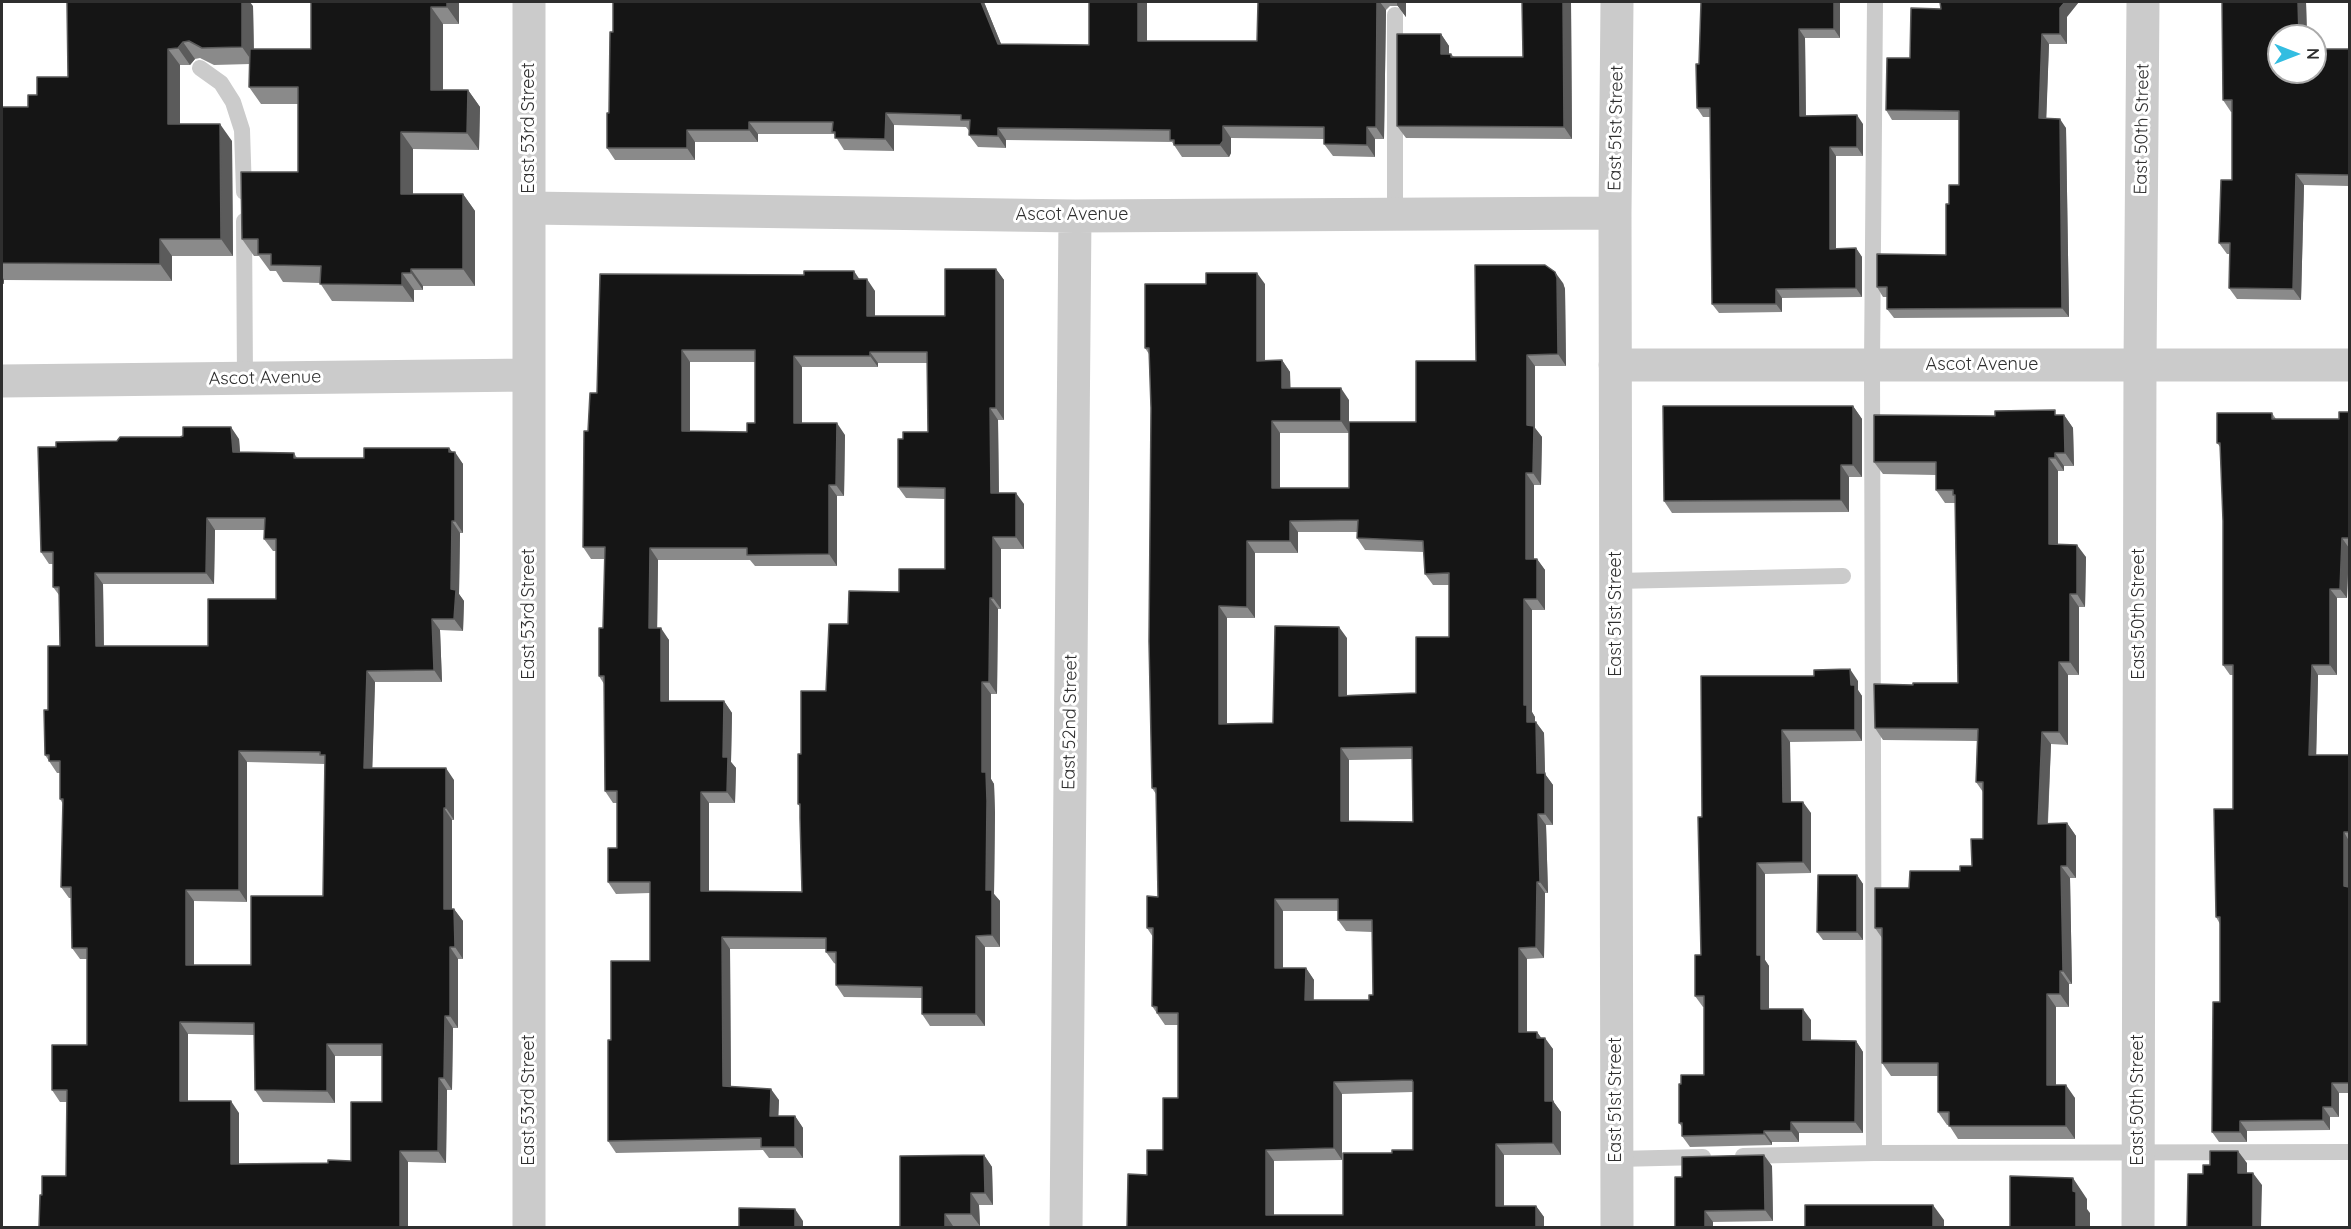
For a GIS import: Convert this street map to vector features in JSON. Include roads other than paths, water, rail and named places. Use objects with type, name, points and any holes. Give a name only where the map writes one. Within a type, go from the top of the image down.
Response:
[{"type":"street","name":"East 53rd Street","points":[[529,2],[529,1227]]},
{"type":"street","name":"East 51st Street","points":[[1617,2],[1615,213],[1617,1227]]},
{"type":"street","name":"East 50th Street","points":[[2138,1227],[2143,2]]},
{"type":"street","name":"Ascot Avenue","points":[[529,208],[1075,216],[1615,213]]},
{"type":"street","name":"East 52nd Street","points":[[1066,1227],[1075,216]]},
{"type":"street","name":"Ascot Avenue","points":[[1615,364],[2349,364]]},
{"type":"street","name":"Ascot Avenue","points":[[2,381],[529,375]]},
{"type":"lane","points":[[1874,1153],[1872,365],[1875,2]]},
{"type":"lane","points":[[1395,15],[1395,215]]},
{"type":"lane","points":[[200,68],[221,83],[233,102],[242,130],[245,379]]},
{"type":"lane","points":[[1616,581],[1843,576]]},
{"type":"lane","points":[[1616,1159],[1874,1153],[2349,1152]]}]
